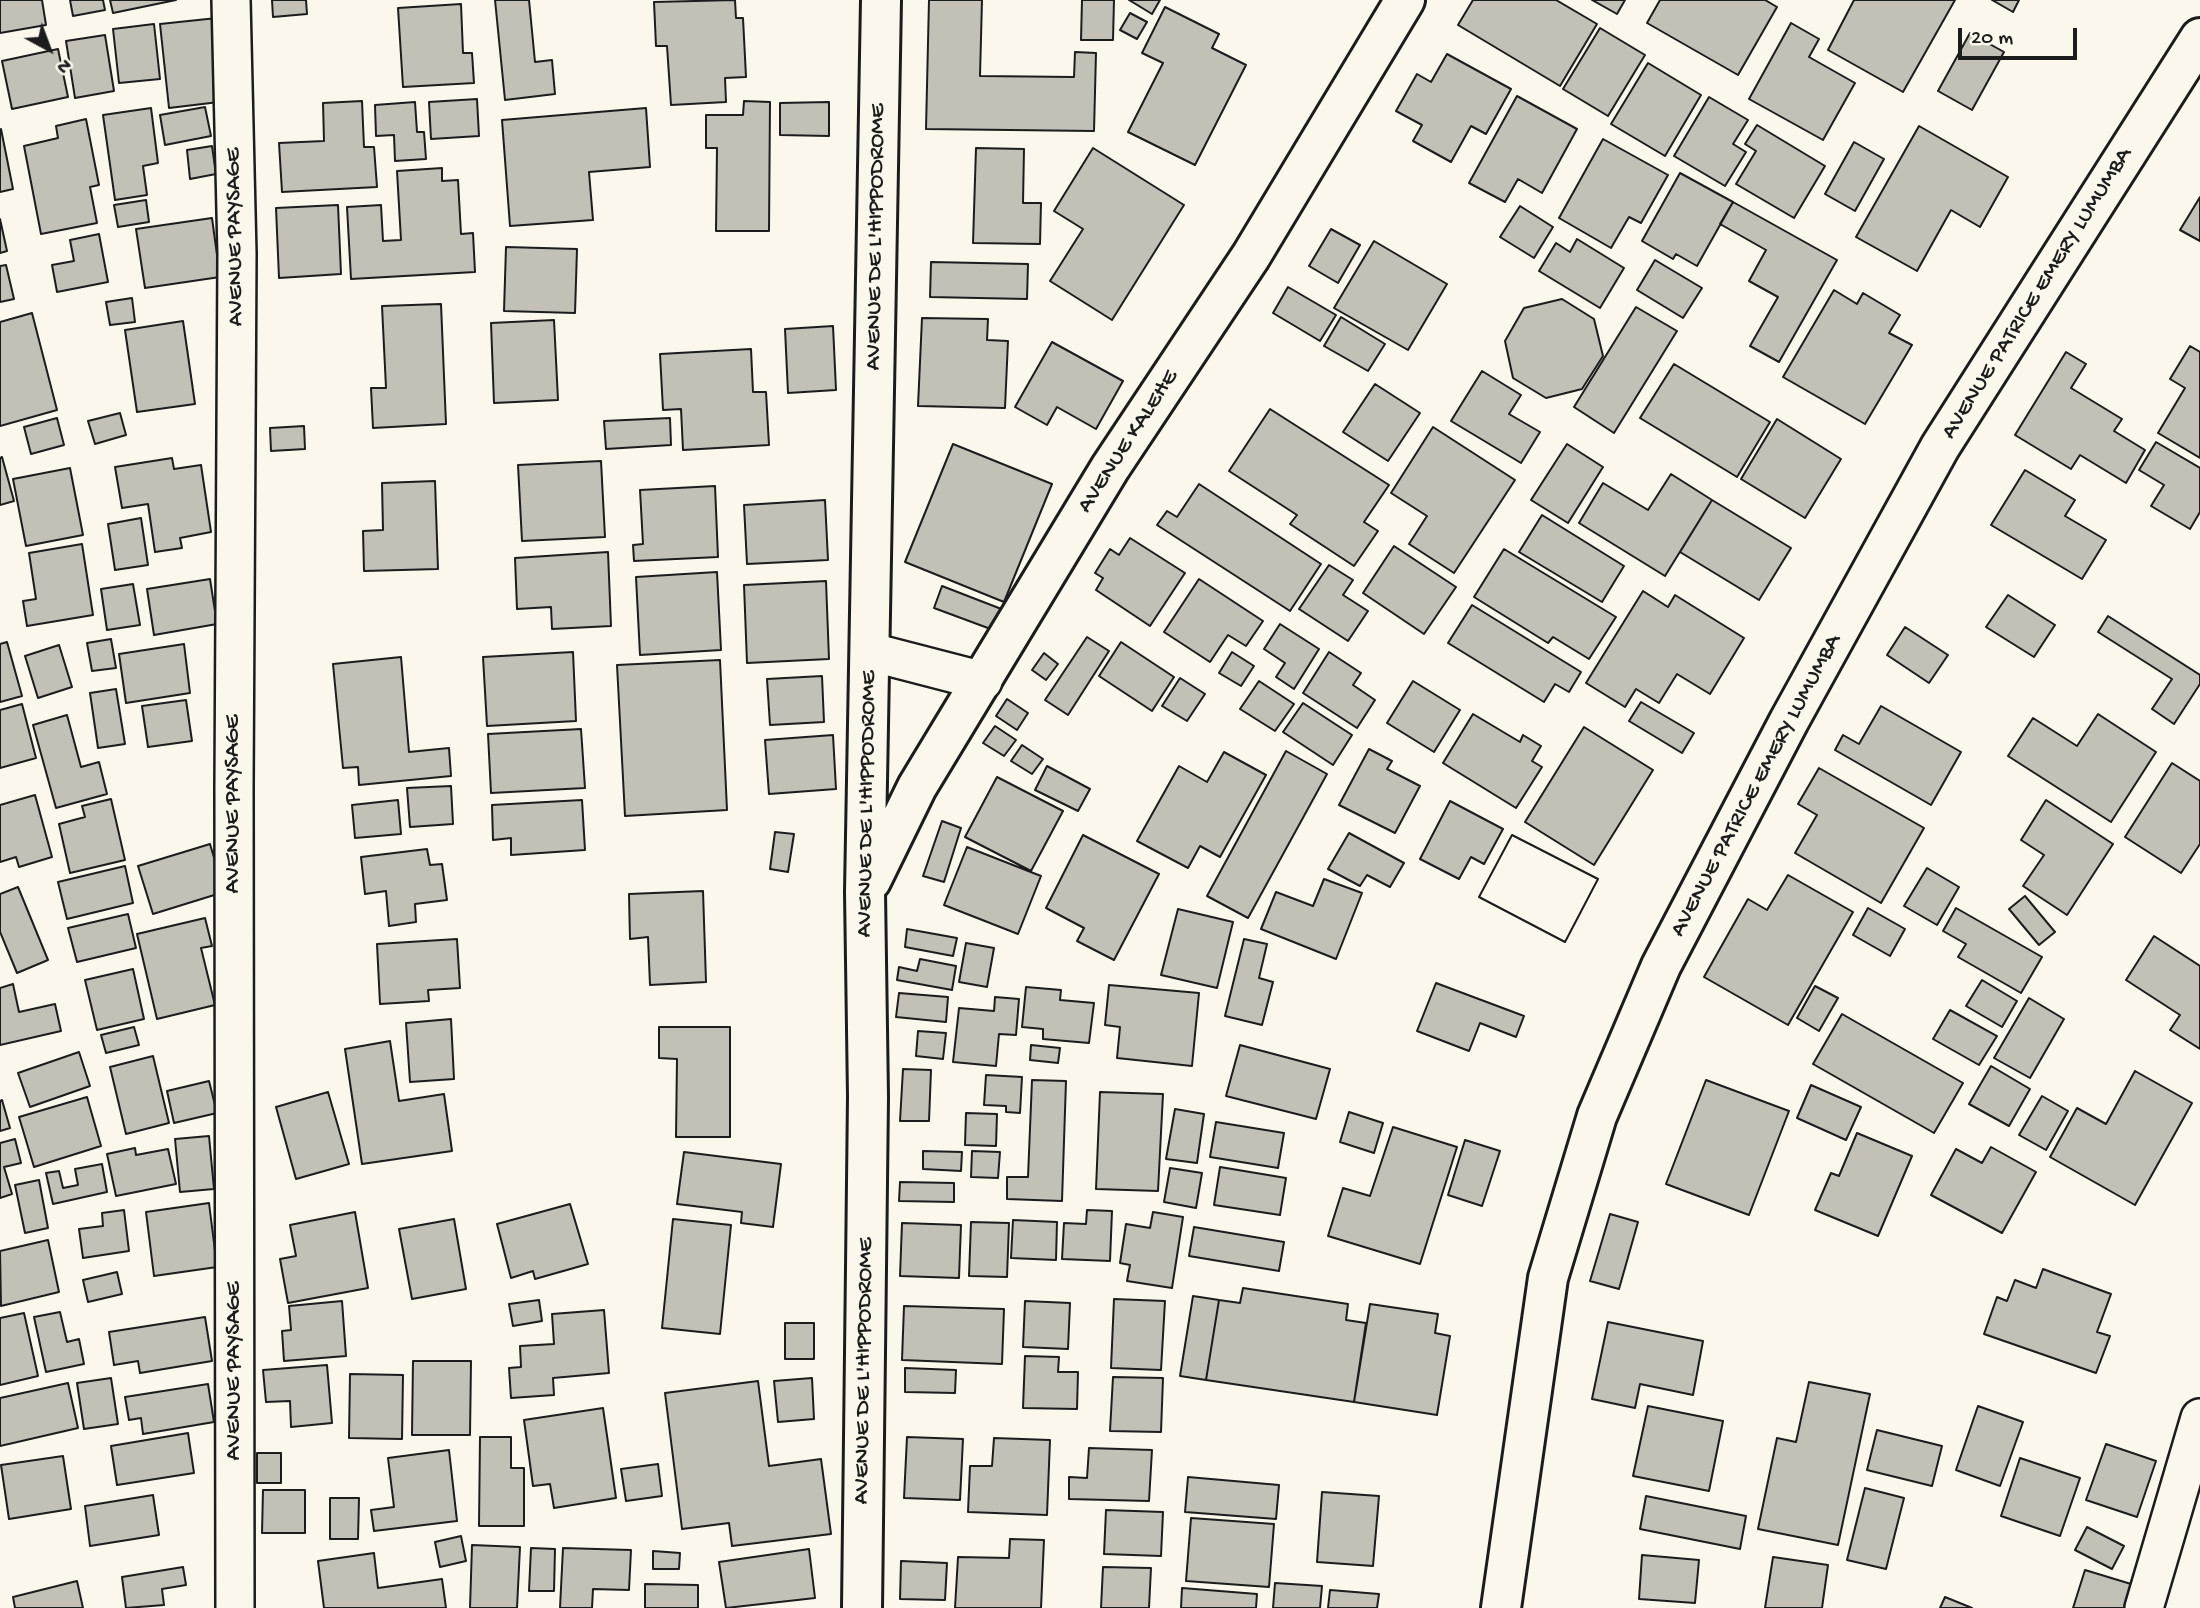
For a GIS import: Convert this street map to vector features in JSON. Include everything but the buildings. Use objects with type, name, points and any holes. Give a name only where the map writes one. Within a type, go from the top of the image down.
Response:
[{"type":"street","name":"AVENUE PAYSAGE","points":[[231,0],[237,254],[234,772],[235,1608]]},
{"type":"street","name":"AVENUE DE L'HIPPODROME","points":[[862,1608],[868,1097],[866,892],[881,0]]},
{"type":"street","name":"AVENUE KALEHE","points":[[866,892],[917,787],[1110,468],[1251,256],[1405,0]]},
{"type":"street","name":"AVENUE PATRICE EMERY LUMUMBA","points":[[1501,1608],[1548,1278],[1597,1116],[1661,966],[1789,721],[1940,447],[2200,38]]},
{"type":"street","points":[[871,652],[983,681]]},
{"type":"street","points":[[2144,1608],[2198,1433]]}]
